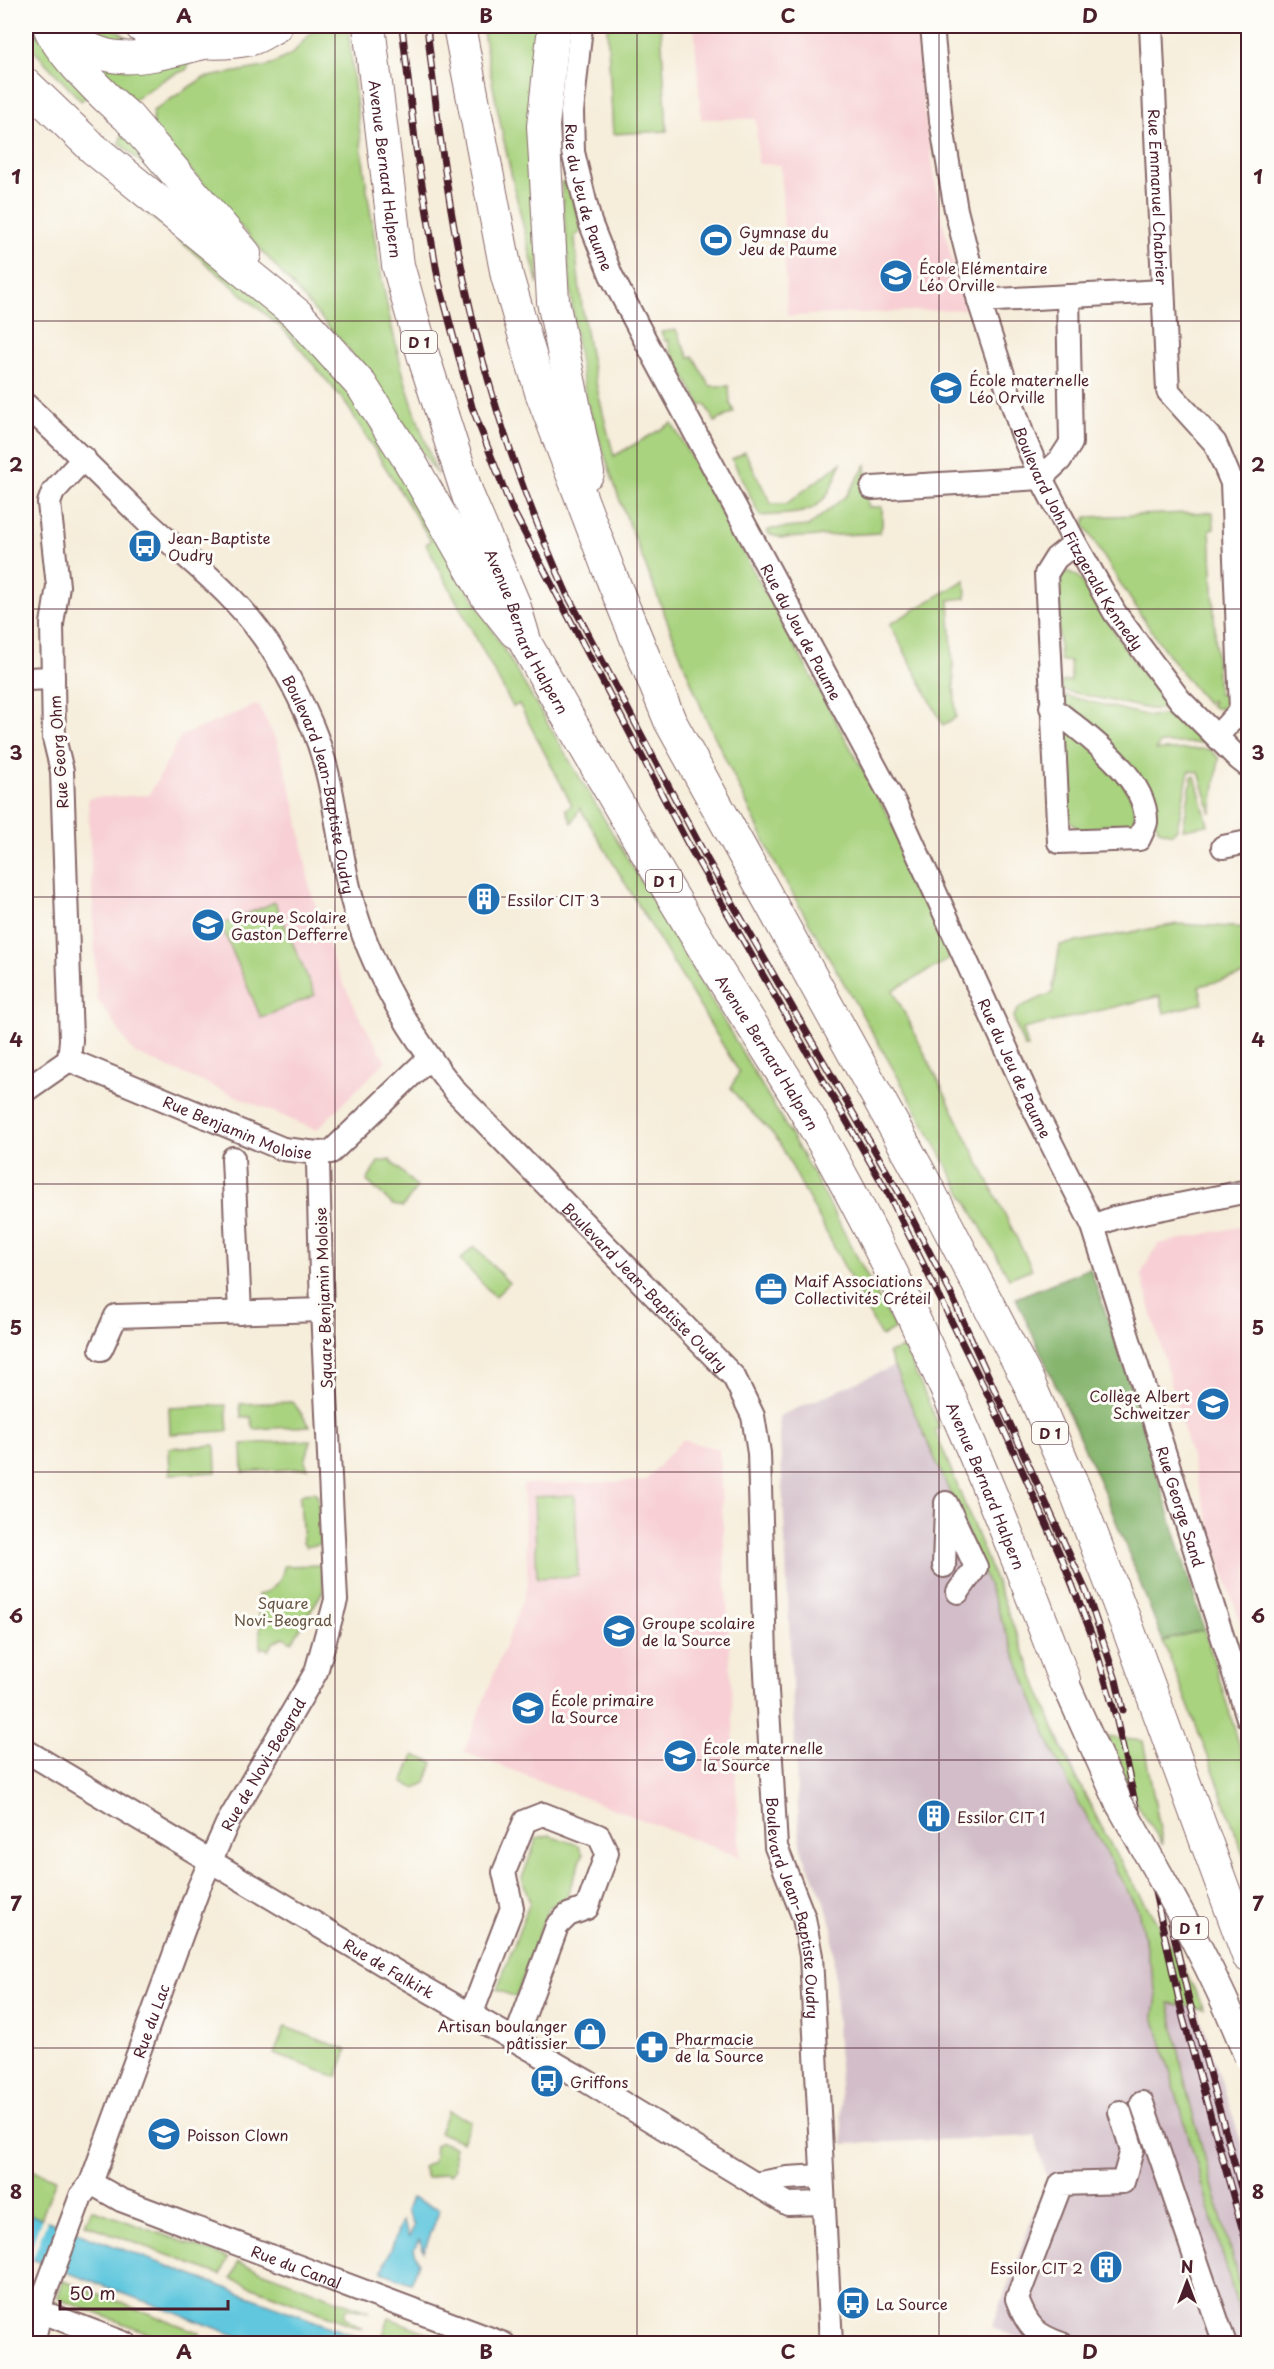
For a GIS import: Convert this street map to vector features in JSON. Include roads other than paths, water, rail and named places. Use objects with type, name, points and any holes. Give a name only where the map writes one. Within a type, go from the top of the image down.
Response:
[{"type":"highway","points":[[49,26],[51,32],[75,62],[111,103],[128,117],[362,386],[409,459],[487,597],[526,645]]},
{"type":"highway","points":[[59,26],[78,44],[105,56],[140,58],[204,43],[253,39],[276,26]]},
{"type":"highway","points":[[141,26],[165,37],[204,43]]},
{"type":"highway","name":"Avenue Bernard Halpern","points":[[369,26],[398,265],[424,358],[468,496],[514,604],[526,645],[697,938],[807,1114],[872,1238],[956,1409],[1064,1680]]},
{"type":"highway","name":"D 1","points":[[459,26],[507,276],[541,392],[609,572],[670,721],[922,1177],[1028,1382],[1077,1495],[1248,1956]]},
{"type":"highway","points":[[554,26],[543,126],[553,301],[609,572]]},
{"type":"highway","points":[[26,84],[94,149],[298,315]]},
{"type":"main road","name":"Avenue Bernard Halpern","points":[[1064,1680],[1120,1805],[1194,1935],[1230,2009],[1248,2057]]},
{"type":"street","name":"Rue du Jeu de Paume","points":[[581,26],[572,112],[573,152],[590,222],[611,275],[895,804],[1032,1106],[1093,1226]]},
{"type":"street","name":"Boulevard John Fitzgerald Kennedy","points":[[932,26],[941,121],[957,210],[978,301],[1022,433],[1041,478],[1115,613],[1180,700],[1239,759],[1248,765]]},
{"type":"street","name":"Rue Emmanuel Chabrier","points":[[978,301],[1163,291],[1151,26]]},
{"type":"street","points":[[1163,291],[1168,391],[1215,443],[1232,483],[1241,710],[1217,736]]},
{"type":"street","points":[[872,488],[1041,478],[1060,459],[1071,443],[1068,296]]},
{"type":"street","name":"Boulevard Jean-Baptiste Oudry","points":[[26,405],[84,458],[143,518],[232,598],[264,640],[290,680],[312,726],[328,771],[354,906],[367,942],[388,989],[429,1058],[456,1092],[734,1377],[753,1416],[759,1453],[765,1656],[776,1846],[804,1918],[811,1956],[831,2343]]},
{"type":"street","name":"Rue Georg Ohm","points":[[69,1060],[71,1040],[62,771],[54,738],[52,624],[58,586],[49,503],[53,492],[84,458]]},
{"type":"street","points":[[1051,707],[1106,751],[1141,796],[1146,823],[1139,839],[1059,842],[1051,707],[1046,574],[1056,558],[1075,543]]},
{"type":"street","points":[[26,679],[53,678]]},
{"type":"street","points":[[1223,847],[1248,842]]},
{"type":"street","name":"Rue Benjamin Moloise","points":[[69,1060],[283,1149],[318,1153],[331,1152],[429,1058]]},
{"type":"street","points":[[26,1090],[69,1060]]},
{"type":"street","points":[[233,1158],[240,1312]]},
{"type":"street","name":"Square Benjamin Moloise","points":[[316,1672],[336,1600],[327,1433],[318,1163]]},
{"type":"street","points":[[1093,1226],[1114,1218],[1248,1191]]},
{"type":"street","name":"Rue George Sand","points":[[1093,1226],[1248,1718]]},
{"type":"street","points":[[101,1349],[116,1316],[322,1310]]},
{"type":"street","points":[[944,1566],[946,1503],[976,1567],[958,1592]]},
{"type":"street","name":"Rue de Novi-Beograd","points":[[211,1859],[227,1824],[316,1672]]},
{"type":"street","name":"Rue de Falkirk","points":[[26,1751],[788,2204],[823,2203]]},
{"type":"street","points":[[471,2015],[512,1908],[504,1872],[525,1821],[543,1814],[599,1836],[607,1853],[587,1908],[568,1915],[557,1926],[515,2040]]},
{"type":"street","name":"Rue du Lac","points":[[33,2343],[52,2274],[70,2225],[81,2196],[92,2183],[211,1859]]},
{"type":"street","points":[[1142,2103],[1225,2343]]},
{"type":"street","points":[[1062,2343],[1040,2336],[1024,2318],[1017,2299],[1061,2184],[1123,2182],[1132,2150],[1120,2112]]},
{"type":"street","points":[[754,2184],[787,2178],[821,2176]]},
{"type":"street","name":"Rue du Canal","points":[[92,2183],[121,2200],[504,2343]]},
{"type":"street","points":[[42,2312],[126,2343]]},
{"type":"water","points":[[411,2198],[440,2209],[424,2251],[419,2239],[414,2249],[419,2263],[411,2283],[382,2272],[402,2221],[409,2237],[414,2226],[406,2211]]},
{"type":"water","points":[[26,2213],[373,2343],[256,2343],[26,2257]]},
{"type":"railway","points":[[402,26],[416,149],[438,278],[472,407],[511,507],[689,846],[889,1195],[990,1399],[1063,1561],[1092,1636],[1116,1717],[1183,2018],[1248,2249]]},
{"type":"railway","points":[[427,26],[444,165],[469,303],[500,419],[546,545],[567,594],[707,859],[898,1191],[950,1292],[1087,1593],[1116,1680],[1123,1710]]},
{"type":"railway","points":[[1171,1923],[1189,2000],[1248,2213]]},
{"type":"place","name":"Gymnase du Jeu de Paume","points":[[716,240]]},
{"type":"place","name":"École Elémentaire Léo Orville","points":[[896,276]]},
{"type":"place","name":"École maternelle Léo Orville","points":[[946,388]]},
{"type":"place","name":"Jean-Baptiste Oudry","points":[[145,546]]},
{"type":"place","name":"Essilor CIT 3","points":[[484,899]]},
{"type":"place","name":"Groupe Scolaire Gaston Defferre","points":[[208,925]]},
{"type":"place","name":"Maif Associations Collectivités Créteil","points":[[771,1289]]},
{"type":"place","name":"Collège Albert Schweitzer","points":[[1213,1404]]},
{"type":"place","name":"Groupe scolaire de la Source","points":[[619,1631]]},
{"type":"place","name":"École primaire la Source","points":[[528,1708]]},
{"type":"place","name":"École maternelle la Source","points":[[680,1756]]},
{"type":"place","name":"Essilor CIT 1","points":[[934,1816]]},
{"type":"place","name":"Artisan boulanger pâtissier","points":[[590,2034]]},
{"type":"place","name":"Pharmacie de la Source","points":[[652,2047]]},
{"type":"place","name":"Griffons","points":[[547,2081]]},
{"type":"place","name":"Poisson Clown","points":[[164,2134]]},
{"type":"place","name":"Essilor CIT 2","points":[[1106,2267]]},
{"type":"place","name":"La Source","points":[[853,2303]]},
{"type":"park label","name":"Square Novi-Beograd","points":[[283,1610]]}]
